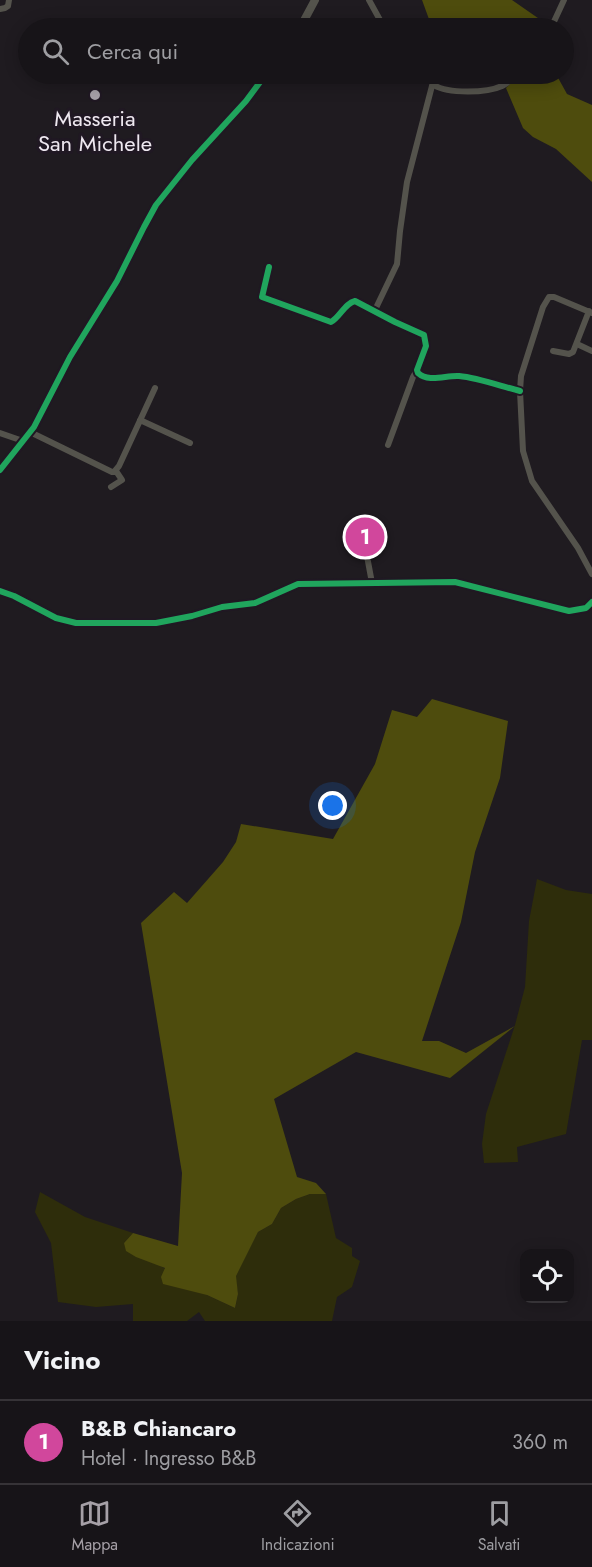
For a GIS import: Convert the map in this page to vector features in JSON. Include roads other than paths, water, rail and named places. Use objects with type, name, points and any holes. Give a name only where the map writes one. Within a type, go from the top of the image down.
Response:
[{"type":"street","points":[[0,9],[9,6],[9,0]]},
{"type":"street","points":[[305,18],[315,0]]},
{"type":"street","points":[[369,0],[379,18]]},
{"type":"street","points":[[556,18],[564,0]]},
{"type":"street","points":[[0,470],[30,432],[70,357],[117,281],[156,206],[192,160],[259,84]]},
{"type":"street","points":[[375,310],[398,264],[406,182],[432,84]]},
{"type":"street","points":[[434,84],[444,89],[486,90],[504,84]]},
{"type":"street","points":[[269,267],[262,297],[331,322],[353,301],[359,302],[424,335],[426,346],[388,445]]},
{"type":"street","points":[[553,351],[569,354],[573,352],[590,312],[549,297],[543,307],[521,376],[523,451],[532,481],[578,548],[592,574]]},
{"type":"street","points":[[577,344],[592,351]]},
{"type":"street","points":[[417,370],[423,377],[458,376],[520,391]]},
{"type":"street","points":[[116,471],[155,388]]},
{"type":"street","points":[[140,420],[190,443]]},
{"type":"street","points":[[30,432],[112,472],[116,471]]},
{"type":"street","points":[[0,433],[24,441]]},
{"type":"street","points":[[111,487],[122,480],[116,471]]},
{"type":"street","points":[[364,540],[372,583]]},
{"type":"street","points":[[0,591],[56,618],[76,623],[156,623],[222,607],[255,603],[298,584],[455,582],[569,611],[586,608],[592,602]]},
{"type":"place","name":"Masseria San Michele","points":[[95,95]]},
{"type":"place","name":"B&B Chiancaro","points":[[365,537]]}]
